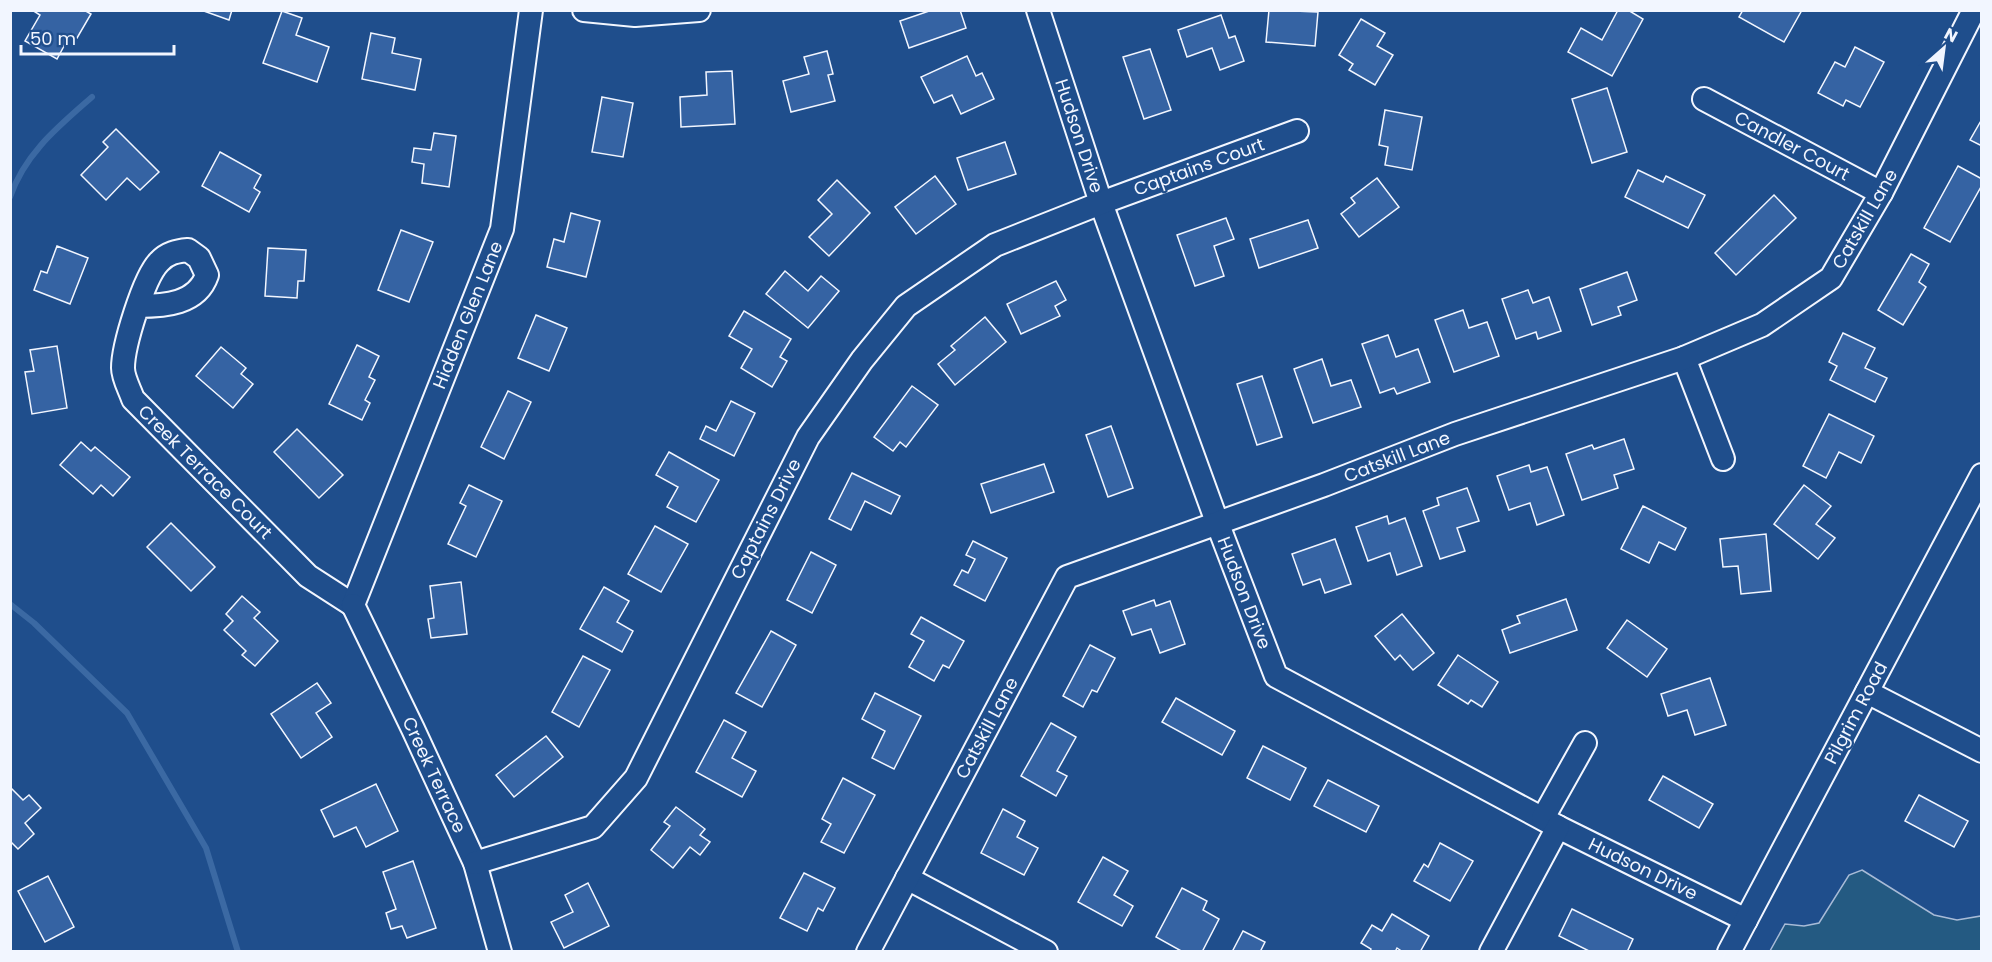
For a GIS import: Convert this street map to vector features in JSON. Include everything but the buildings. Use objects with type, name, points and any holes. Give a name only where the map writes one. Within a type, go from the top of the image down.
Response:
[{"type":"street","name":"Hidden Glen Lane","points":[[353,605],[502,229],[531,10]]},
{"type":"street","points":[[584,10],[635,15],[699,10]]},
{"type":"street","name":"Hudson Drive","points":[[1038,10],[1101,203],[1217,522],[1276,676],[1550,823],[1746,920]]},
{"type":"street","name":"Catskill Lane","points":[[868,951],[1067,577],[1324,485],[1455,434],[1684,358],[1762,325],[1831,278],[1881,193],[1974,10]]},
{"type":"street","name":"Candler Court","points":[[1704,99],[1881,193]]},
{"type":"street","name":"Captains Court","points":[[1101,203],[1297,131]]},
{"type":"street","name":"Captains Drive","points":[[475,863],[593,827],[636,778],[808,437],[862,360],[906,306],[995,245],[1101,203]]},
{"type":"street","name":"Creek Terrace Court","points":[[138,306],[129,330],[123,370],[133,399],[308,576],[353,605]]},
{"type":"street","points":[[1684,358],[1723,459]]},
{"type":"street","name":"Pilgrim Road","points":[[1729,951],[1982,475]]},
{"type":"street","name":"Creek Terrace","points":[[353,605],[475,863],[500,951]]},
{"type":"street","points":[[1868,692],[1982,751]]},
{"type":"street","points":[[1491,951],[1585,742]]},
{"type":"street","points":[[907,878],[1046,951]]},
{"type":"shaded area","points":[[1862,870],[1934,915],[1957,920],[1981,916],[1981,951],[1770,951],[1785,924],[1804,926],[1819,923],[1849,875]]},
{"type":"waterway","points":[[10,197],[24,167],[44,141],[92,97]]},
{"type":"waterway","points":[[10,604],[34,623],[127,713],[206,848],[238,952]]}]
